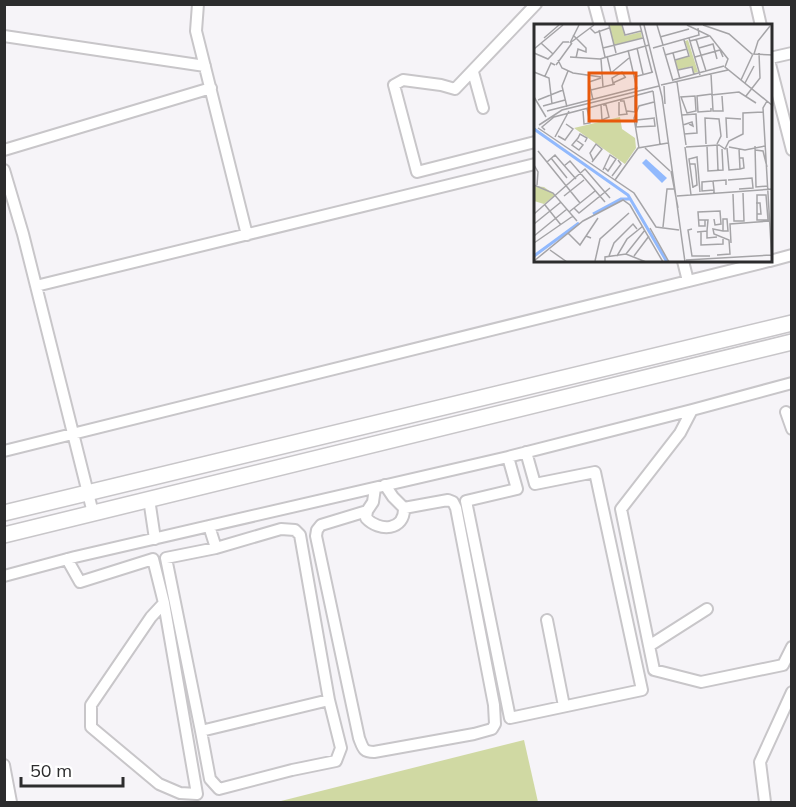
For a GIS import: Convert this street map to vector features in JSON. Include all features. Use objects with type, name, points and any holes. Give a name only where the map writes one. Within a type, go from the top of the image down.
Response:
[{"type":"street","points":[[198,4],[196,31],[247,235]]},
{"type":"street","points":[[423,192],[393,85],[403,80],[455,89],[536,4]]},
{"type":"street","points":[[594,4],[599,24]]},
{"type":"street","points":[[620,4],[625,24]]},
{"type":"street","points":[[756,4],[761,24]]},
{"type":"street","points":[[4,36],[205,66]]},
{"type":"street","points":[[772,58],[792,53]]},
{"type":"street","points":[[772,68],[792,150]]},
{"type":"street","points":[[473,72],[483,108]]},
{"type":"street","points":[[4,150],[211,88]]},
{"type":"street","points":[[417,171],[534,142]]},
{"type":"street","points":[[36,286],[534,164]]},
{"type":"street","points":[[4,170],[36,286],[93,513]]},
{"type":"street","points":[[772,260],[792,255]]},
{"type":"street","points":[[683,262],[688,281]]},
{"type":"street","points":[[4,451],[766,262]]},
{"type":"street","points":[[4,513],[792,323]]},
{"type":"street","points":[[4,535],[792,342]]},
{"type":"street","points":[[4,576],[155,538],[508,457],[791,384]]},
{"type":"street","points":[[692,410],[680,433],[621,509],[654,670],[701,682],[783,666],[792,647]]},
{"type":"street","points":[[786,412],[792,429]]},
{"type":"street","points":[[526,452],[535,484]]},
{"type":"street","points":[[508,457],[517,489]]},
{"type":"street","points":[[595,472],[642,690],[510,718],[466,501],[535,484],[595,472]]},
{"type":"street","points":[[380,487],[404,508],[404,515],[398,523],[391,527],[381,527],[366,518],[367,511],[380,487]]},
{"type":"street","points":[[149,499],[155,538]]},
{"type":"street","points":[[367,511],[321,525],[316,536],[359,738],[363,749],[375,752],[474,734],[492,729],[495,724],[494,705],[456,508],[453,502],[448,500],[404,508]]},
{"type":"street","points":[[241,519],[246,539]]},
{"type":"street","points":[[209,526],[216,548]]},
{"type":"street","points":[[281,529],[295,530],[300,535],[329,700],[341,748],[336,761],[219,789],[210,779],[166,558],[216,548],[246,539],[281,529]]},
{"type":"street","points":[[67,559],[80,582],[153,559],[164,603],[196,794],[180,793],[159,784],[91,727],[91,705],[151,617],[164,603]]},
{"type":"street","points":[[649,646],[707,609]]},
{"type":"street","points":[[547,620],[564,706]]},
{"type":"street","points":[[765,802],[760,762],[792,692]]},
{"type":"street","points":[[201,731],[329,700]]},
{"type":"street","points":[[4,765],[11,802]]},
{"type":"green space","points":[[524,740],[538,802],[277,802]]}]
